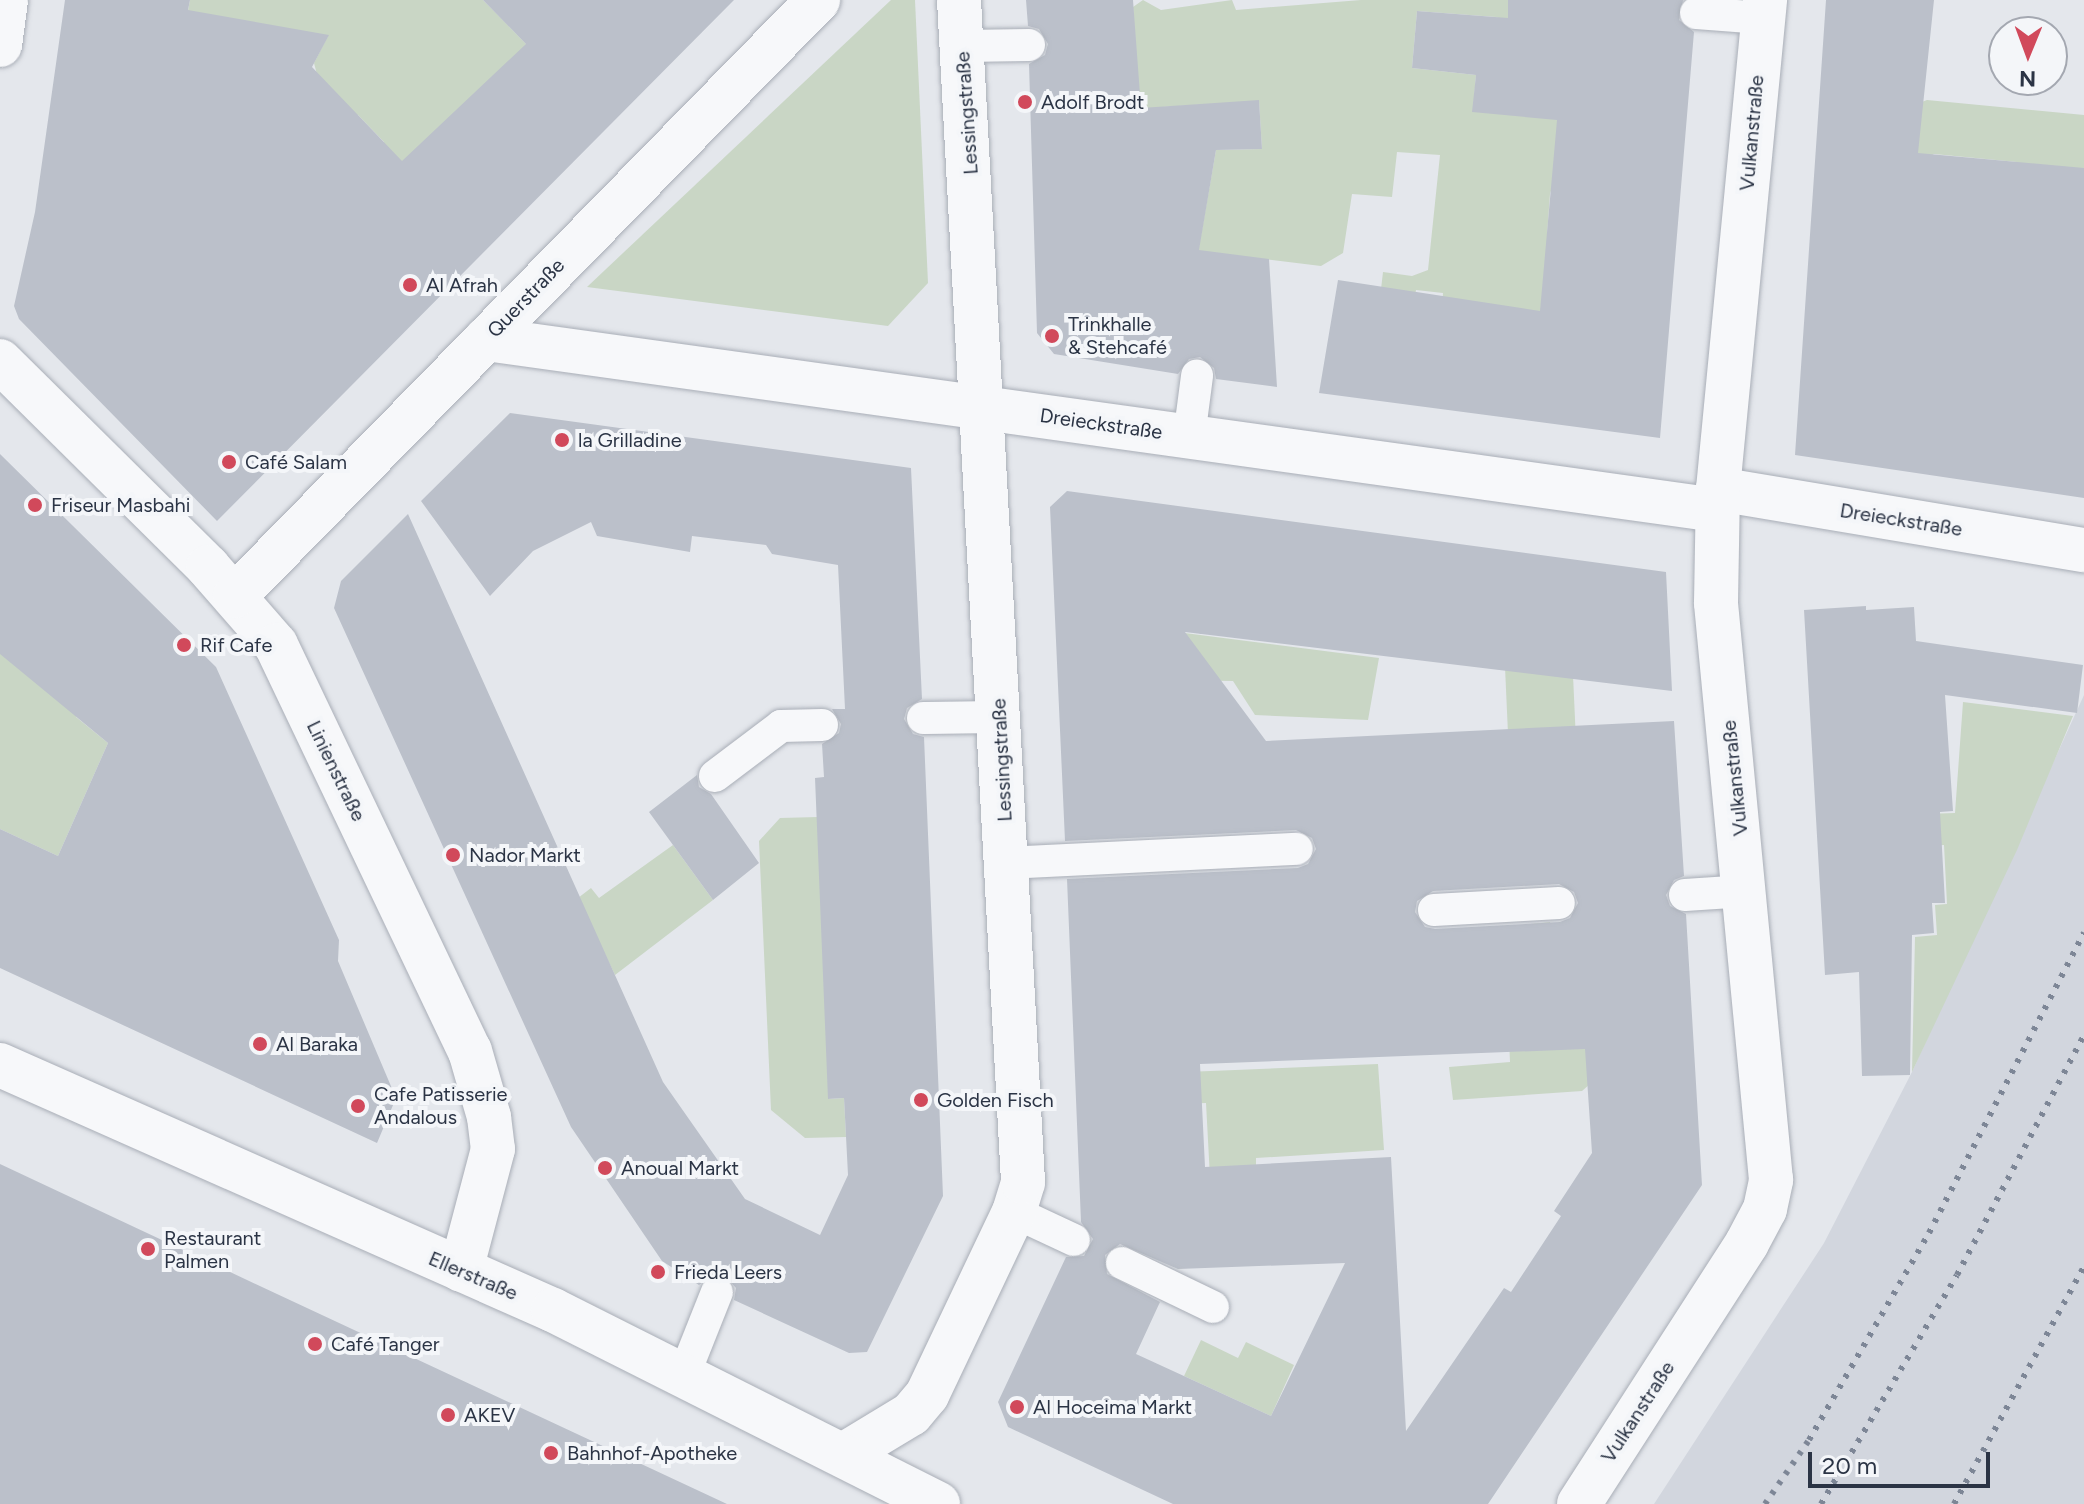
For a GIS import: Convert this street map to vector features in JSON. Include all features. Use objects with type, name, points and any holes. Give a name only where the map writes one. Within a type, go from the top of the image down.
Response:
[{"type":"street","points":[[0,45],[6,0]]},
{"type":"street","name":"Querstraße","points":[[235,596],[818,0]]},
{"type":"street","name":"Lessingstraße","points":[[843,1455],[911,1414],[927,1395],[1014,1212],[1023,1182],[959,0]]},
{"type":"street","name":"Vulkanstraße","points":[[1579,1504],[1765,1209],[1771,1180],[1770,1138],[1716,603],[1717,500],[1764,9]]},
{"type":"street","name":"Dreieckstraße","points":[[486,339],[1189,437],[1717,500],[2084,550]]},
{"type":"street","name":"Linienstraße","points":[[0,361],[235,596],[276,645],[470,1051],[493,1149],[461,1270]]},
{"type":"street","name":"Ellerstraße","points":[[0,1065],[461,1270],[684,1375],[938,1504]]},
{"type":"lane","points":[[1696,13],[1764,9]]},
{"type":"lane","points":[[963,46],[1029,45]]},
{"type":"lane","points":[[1189,437],[1197,376]]},
{"type":"lane","points":[[923,718],[1000,717]]},
{"type":"lane","points":[[715,776],[781,726],[822,725]]},
{"type":"lane","points":[[1006,863],[1297,849]]},
{"type":"lane","points":[[1685,895],[1746,891]]},
{"type":"lane","points":[[1434,910],[1559,903]]},
{"type":"lane","points":[[1014,1212],[1074,1240]]},
{"type":"lane","points":[[1122,1263],[1213,1307]]},
{"type":"lane","points":[[684,1375],[717,1292]]},
{"type":"shaded area","points":[[2084,695],[2084,1504],[1654,1504],[1824,1243],[1912,1072]]},
{"type":"green space","points":[[190,0],[483,0],[535,53],[377,193],[344,185],[384,142],[358,115],[333,136],[314,63],[328,36],[182,43]]},
{"type":"green space","points":[[891,0],[915,0],[928,283],[888,326],[587,287]]},
{"type":"green space","points":[[1143,0],[1161,10],[1232,0],[1236,10],[1361,0],[1588,0],[1583,55],[1496,17],[1417,11],[1412,68],[1476,75],[1473,111],[1572,117],[1550,194],[1547,235],[1585,332],[1442,306],[1443,293],[1416,290],[1414,302],[1380,298],[1383,272],[1412,276],[1428,270],[1440,155],[1397,152],[1392,197],[1352,194],[1343,253],[1321,266],[1239,256],[1193,281],[1216,150],[1262,149],[1259,101],[1162,107],[1140,121],[1133,7]]},
{"type":"green space","points":[[1927,100],[2084,115],[2084,220],[2017,162],[1934,154],[1913,165],[1917,104]]},
{"type":"green space","points":[[0,616],[87,702],[76,717],[108,743],[58,856],[0,829]]},
{"type":"green space","points":[[1169,631],[1379,658],[1368,720],[1255,715],[1233,681],[1170,680]]},
{"type":"green space","points":[[1505,667],[1573,675],[1576,741],[1509,756]]},
{"type":"green space","points":[[1963,702],[2073,716],[2017,850],[1912,1072],[1915,937],[1937,935],[1935,905],[1947,904],[1944,845],[1927,846],[1925,814],[1955,813]]},
{"type":"green space","points":[[818,817],[829,1099],[844,1098],[846,1137],[805,1138],[771,1110],[759,841],[780,818]]},
{"type":"green space","points":[[673,845],[713,900],[615,975],[578,898],[591,888],[599,898]]},
{"type":"green space","points":[[1550,922],[1588,1048],[1590,1084],[1582,1091],[1453,1100],[1449,1067],[1510,1062],[1504,927]]},
{"type":"green space","points":[[1378,1064],[1384,1150],[1256,1158],[1256,1213],[1212,1215],[1206,1103],[1175,1104],[1186,1072]]},
{"type":"green space","points":[[1201,1340],[1238,1358],[1246,1342],[1294,1365],[1271,1416],[1184,1376]]},
{"type":"building","points":[[65,0],[190,0],[188,10],[329,35],[312,67],[402,161],[526,44],[483,0],[734,0],[217,521],[19,319],[14,306],[35,212]]},
{"type":"building","points":[[1026,0],[1133,0],[1141,108],[1259,100],[1262,149],[1216,150],[1199,250],[1269,259],[1277,387],[1216,379],[1214,368],[1200,357],[1189,359],[1178,374],[1054,354],[1037,333],[1029,64],[1045,55],[1048,44],[1039,29],[1028,26]]},
{"type":"building","points":[[1508,0],[1683,0],[1679,20],[1694,32],[1660,438],[1319,393],[1338,280],[1540,311],[1557,120],[1472,112],[1476,75],[1412,68],[1417,11],[1508,18]]},
{"type":"building","points":[[1826,0],[1934,0],[1918,153],[2084,168],[2084,498],[1795,455]]},
{"type":"building","points":[[510,413],[911,468],[922,699],[907,708],[904,719],[913,734],[924,737],[943,1196],[867,1352],[849,1353],[734,1300],[736,1288],[725,1275],[714,1273],[699,1285],[662,1261],[571,1127],[334,608],[341,581],[408,514],[663,1082],[745,1199],[820,1235],[848,1175],[844,1098],[828,1099],[815,778],[824,777],[822,744],[839,733],[841,724],[832,709],[845,709],[838,565],[772,554],[766,545],[692,536],[690,552],[597,536],[591,522],[533,551],[490,596],[421,501]]},
{"type":"building","points":[[0,454],[216,667],[339,940],[338,961],[396,1098],[377,1143],[0,968],[0,829],[58,856],[108,743],[0,654]]},
{"type":"building","points":[[1067,491],[1666,572],[1672,691],[1185,632],[1266,741],[1674,721],[1684,876],[1674,880],[1666,895],[1670,906],[1686,914],[1702,1185],[1488,1504],[1173,1504],[1008,1427],[998,1402],[1066,1257],[1084,1256],[1093,1239],[1081,1222],[1067,879],[1298,868],[1308,864],[1316,849],[1312,838],[1296,830],[1065,841],[1050,507]],"holes":[[[1559,884],[1574,892],[1578,903],[1570,918],[1560,922],[1435,929],[1425,927],[1415,912],[1417,901],[1433,891]],[[1585,1049],[1592,1153],[1554,1211],[1561,1216],[1511,1292],[1504,1288],[1406,1431],[1391,1157],[1205,1167],[1200,1064]],[[1120,1244],[1178,1269],[1345,1263],[1271,1416],[1136,1354],[1160,1302],[1107,1274],[1105,1255]]]},
{"type":"building","points":[[1866,606],[1866,610],[1914,607],[1916,641],[2083,665],[2077,713],[1945,695],[1953,811],[1940,812],[1945,903],[1932,903],[1934,933],[1912,935],[1910,1075],[1862,1076],[1859,972],[1825,975],[1804,610]]},
{"type":"building","points":[[697,775],[699,787],[711,794],[759,863],[713,900],[649,812]]},
{"type":"building","points":[[0,1164],[277,1294],[727,1504],[0,1504]]},
{"type":"railway","points":[[1765,1504],[1809,1440],[1929,1233],[2084,933]]},
{"type":"railway","points":[[1821,1504],[1957,1275],[2084,1035]]},
{"type":"railway","points":[[1954,1504],[2084,1267]]},
{"type":"place","name":"Adolf Brodt","points":[[1025,102]]},
{"type":"place","name":"Al Afrah","points":[[410,285]]},
{"type":"place","name":"Trinkhalle & Stehcafé","points":[[1052,336]]},
{"type":"place","name":"la Grilladine","points":[[562,440]]},
{"type":"place","name":"Café Salam","points":[[229,462]]},
{"type":"place","name":"Friseur Masbahi","points":[[35,505]]},
{"type":"place","name":"Rif Cafe","points":[[184,645]]},
{"type":"place","name":"Nador Markt","points":[[453,855]]},
{"type":"place","name":"Al Baraka","points":[[260,1044]]},
{"type":"place","name":"Golden Fisch","points":[[921,1100]]},
{"type":"place","name":"Cafe Patisserie Andalous","points":[[358,1106]]},
{"type":"place","name":"Anoual Markt","points":[[605,1168]]},
{"type":"place","name":"Restaurant Palmen","points":[[148,1249]]},
{"type":"place","name":"Frieda Leers","points":[[658,1272]]},
{"type":"place","name":"Café Tanger","points":[[315,1344]]},
{"type":"place","name":"Al Hoceima Markt","points":[[1017,1407]]},
{"type":"place","name":"AKEV","points":[[448,1415]]},
{"type":"place","name":"Bahnhof-Apotheke","points":[[551,1453]]}]
